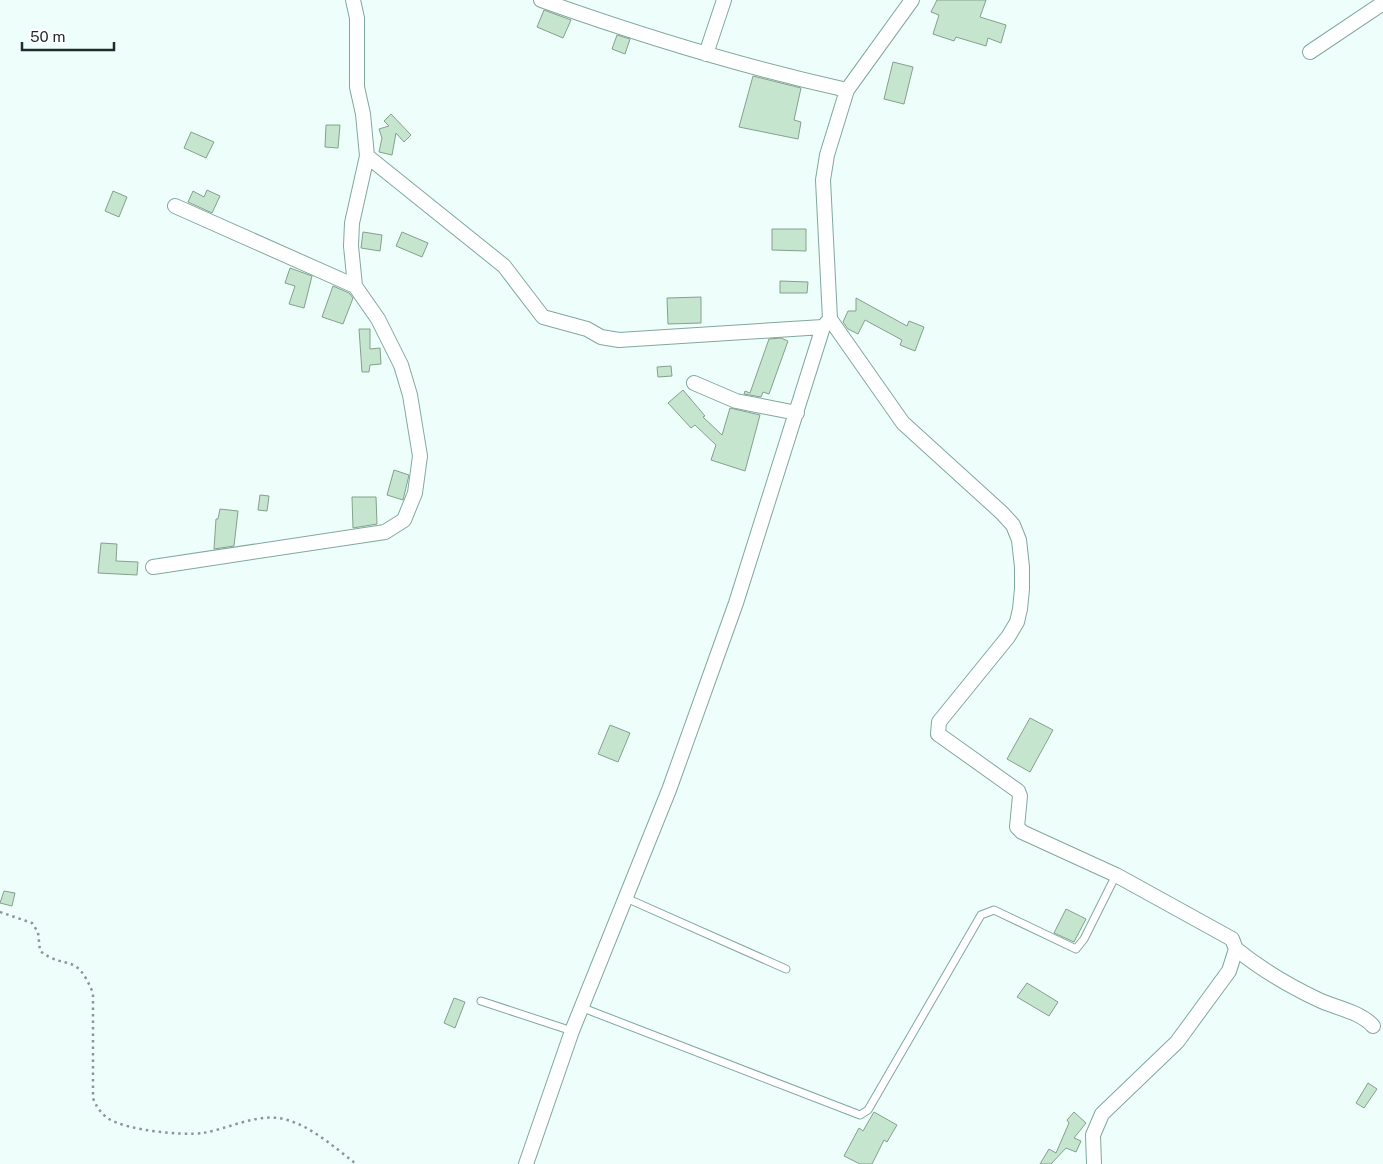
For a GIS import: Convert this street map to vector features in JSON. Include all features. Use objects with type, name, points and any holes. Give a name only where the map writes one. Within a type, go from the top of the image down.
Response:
[{"type":"street","points":[[153,567],[365,537],[386,532],[404,520],[415,493],[420,456],[410,395],[389,339],[378,319],[355,286],[351,246],[352,223],[367,156],[363,114],[357,87],[357,18],[353,0]]},
{"type":"street","points":[[541,0],[706,54],[773,73],[847,90]]},
{"type":"street","points":[[706,54],[724,0]]},
{"type":"street","points":[[526,1164],[572,1031],[583,1008],[669,790],[736,603],[826,323],[822,180],[827,155],[847,90],[912,0]]},
{"type":"street","points":[[1310,52],[1383,3]]},
{"type":"street","points":[[367,156],[504,266],[543,317],[587,329],[601,338],[619,340],[826,323]]},
{"type":"street","points":[[175,206],[355,286]]},
{"type":"street","points":[[826,323],[898,417],[1002,513],[1013,525],[1019,540],[1022,589],[1016,622],[1008,637],[939,722],[938,734],[1018,791],[1020,796],[1017,827],[1022,832],[1116,875],[1232,939],[1236,949],[1261,969],[1336,1008],[1366,1018],[1373,1026]]},
{"type":"street","points":[[694,383],[736,402],[796,413]]},
{"type":"street","points":[[1094,1164],[1093,1135],[1102,1114],[1177,1042],[1229,971],[1236,949]]},
{"type":"lane","points":[[583,1008],[860,1114],[868,1110],[981,914],[994,910],[1076,949],[1084,939],[1116,875]]},
{"type":"lane","points":[[626,898],[786,969]]},
{"type":"lane","points":[[482,1001],[572,1031]]},
{"type":"path","points":[[0,912],[32,923],[38,932],[40,951],[48,957],[79,966],[87,978],[93,993],[93,1098],[98,1109],[108,1119],[149,1130],[188,1134],[204,1133],[262,1118],[276,1118],[290,1121],[305,1128],[339,1149],[356,1164]]},
{"type":"building","points":[[937,0],[986,0],[980,17],[1006,25],[1001,43],[988,38],[986,46],[956,37],[954,41],[933,34],[939,15],[931,12]]},
{"type":"building","points":[[544,10],[571,20],[563,38],[537,27]]},
{"type":"building","points":[[617,35],[630,39],[625,54],[612,49]]},
{"type":"building","points":[[893,62],[913,67],[904,104],[884,99]]},
{"type":"building","points":[[753,76],[801,88],[794,120],[801,122],[798,139],[739,127]]},
{"type":"building","points":[[391,114],[411,135],[404,142],[396,133],[392,155],[379,152],[382,138],[379,129],[389,126],[384,121]]},
{"type":"building","points":[[326,125],[340,125],[338,148],[325,147]]},
{"type":"building","points":[[191,132],[214,142],[206,158],[184,148]]},
{"type":"building","points":[[207,190],[220,196],[212,213],[188,202],[193,191],[204,197]]},
{"type":"building","points":[[113,191],[127,197],[119,217],[105,211]]},
{"type":"building","points":[[772,229],[806,229],[806,251],[772,250]]},
{"type":"building","points":[[363,232],[382,235],[380,251],[361,248]]},
{"type":"building","points":[[402,232],[428,243],[422,257],[396,246]]},
{"type":"building","points":[[290,268],[312,276],[304,308],[289,304],[295,286],[285,283]]},
{"type":"building","points":[[780,281],[808,282],[807,293],[780,293]]},
{"type":"building","points":[[333,286],[349,293],[353,298],[343,324],[322,317]]},
{"type":"building","points":[[701,297],[701,323],[668,324],[667,298]]},
{"type":"building","points":[[856,298],[907,326],[909,321],[924,327],[915,351],[900,345],[902,340],[865,320],[858,334],[848,329],[843,322],[848,311],[856,311]]},
{"type":"building","points":[[359,329],[370,329],[370,349],[380,348],[381,364],[370,365],[369,372],[362,372]]},
{"type":"building","points":[[781,338],[788,341],[769,394],[763,392],[761,397],[744,394],[745,391],[750,393],[769,339]]},
{"type":"building","points":[[671,366],[672,376],[658,377],[657,367]]},
{"type":"building","points":[[683,390],[705,416],[703,417],[722,435],[730,408],[760,415],[745,471],[711,460],[716,445],[695,425],[691,428],[668,403]]},
{"type":"building","points":[[394,470],[409,475],[403,500],[387,495]]},
{"type":"building","points":[[260,495],[269,496],[267,511],[258,510]]},
{"type":"building","points":[[352,497],[376,497],[377,524],[353,528]]},
{"type":"building","points":[[220,509],[238,511],[234,546],[214,549],[216,519],[218,519]]},
{"type":"building","points":[[101,543],[117,544],[116,561],[138,562],[137,575],[98,573]]},
{"type":"building","points":[[1030,718],[1053,730],[1030,772],[1007,759]]},
{"type":"building","points":[[610,725],[630,733],[618,762],[598,754]]},
{"type":"building","points":[[4,891],[15,893],[12,906],[0,903]]},
{"type":"building","points":[[1066,909],[1086,919],[1074,942],[1054,933]]},
{"type":"building","points":[[1027,983],[1058,1002],[1049,1016],[1017,997]]},
{"type":"building","points":[[454,998],[465,1002],[455,1028],[444,1023]]},
{"type":"building","points":[[1368,1083],[1377,1089],[1364,1108],[1356,1103]]},
{"type":"building","points":[[874,1112],[897,1125],[887,1142],[884,1140],[872,1164],[860,1164],[844,1156],[859,1128],[863,1131]]},
{"type":"building","points":[[1074,1112],[1086,1123],[1074,1138],[1081,1141],[1076,1152],[1066,1148],[1051,1164],[1040,1164],[1049,1149],[1056,1153],[1069,1123],[1067,1120]]}]
